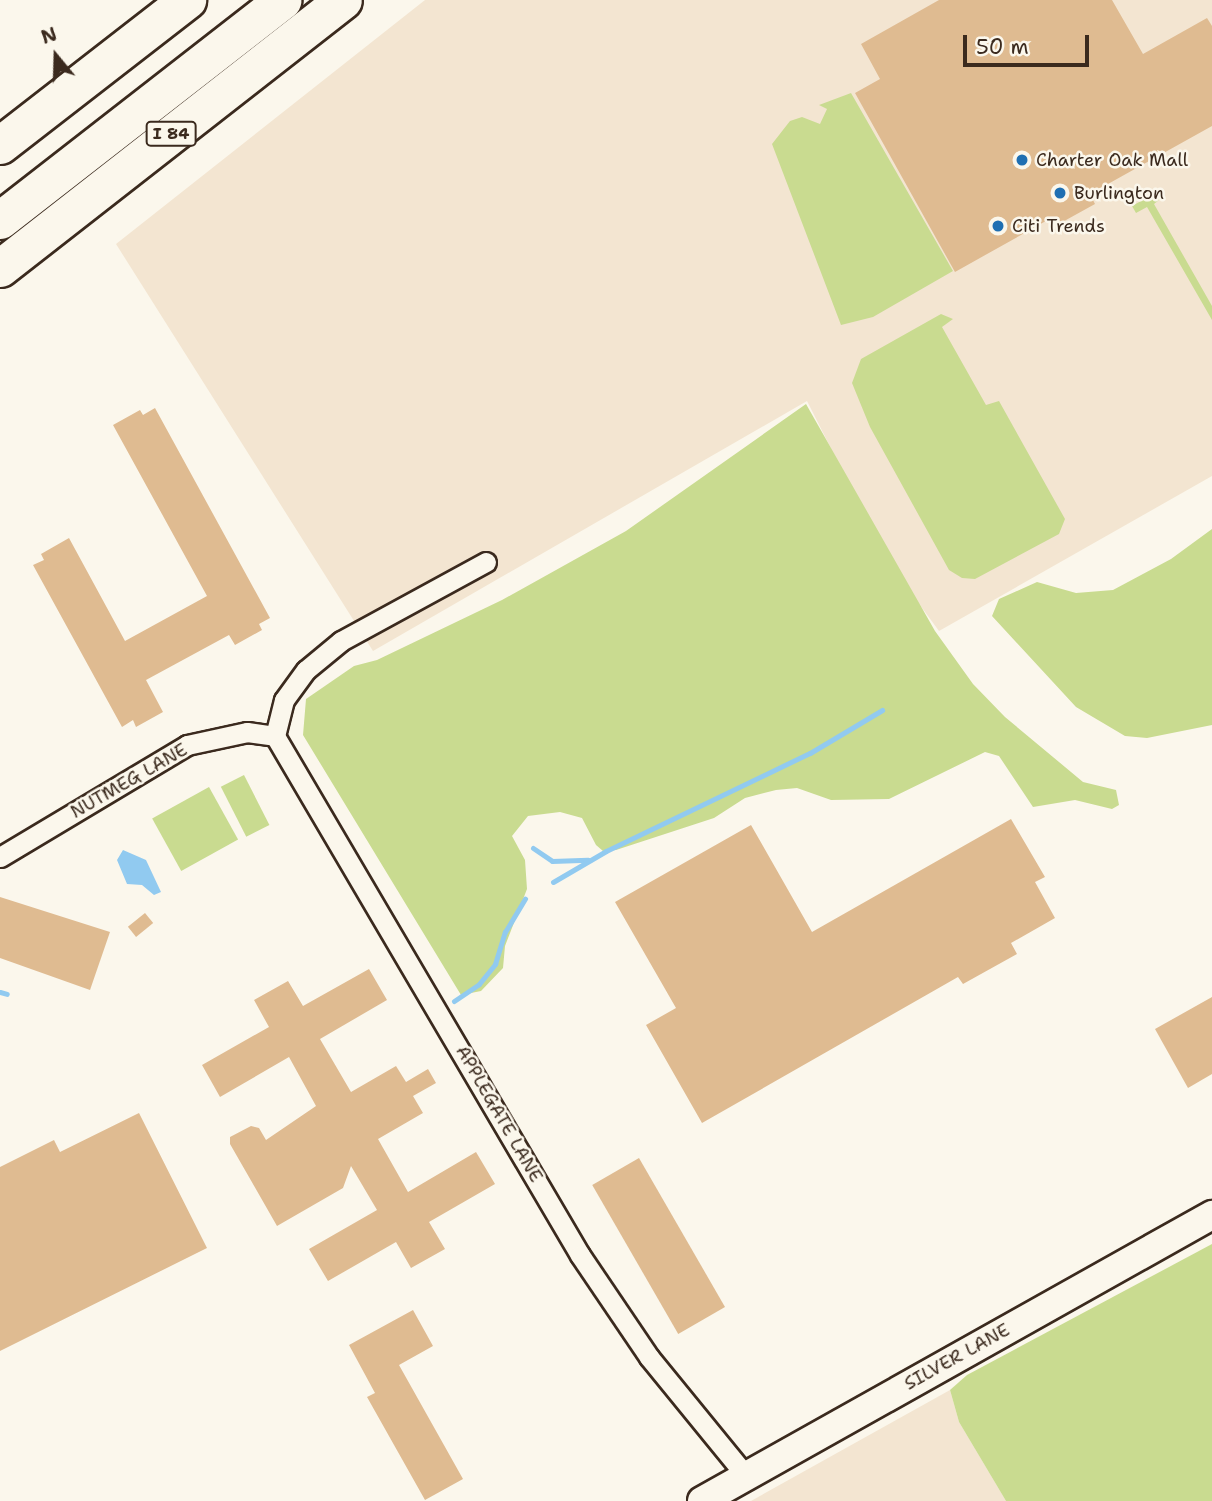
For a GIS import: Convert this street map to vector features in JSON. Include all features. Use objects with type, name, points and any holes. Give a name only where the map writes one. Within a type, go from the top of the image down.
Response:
[{"type":"highway","points":[[0,145],[187,0]]},
{"type":"highway","points":[[0,196],[253,0]]},
{"type":"highway","points":[[0,220],[283,0]]},
{"type":"highway","name":"I 84","points":[[0,268],[343,0]]},
{"type":"main road","name":"SILVER LANE","points":[[702,1501],[1212,1215]]},
{"type":"street","points":[[275,736],[284,701],[306,670],[341,641],[486,562]]},
{"type":"street","name":"NUTMEG LANE","points":[[0,857],[187,745],[247,732],[275,736]]},
{"type":"street","name":"APPLEGATE LANE","points":[[275,736],[580,1255],[649,1357],[746,1476]]},
{"type":"shaded area","points":[[425,0],[1212,0],[1212,476],[939,631],[889,563],[807,401],[373,651],[116,244]]},
{"type":"shaded area","points":[[950,1390],[959,1422],[1006,1501],[751,1501]]},
{"type":"green space","points":[[851,93],[953,271],[873,317],[841,325],[772,144],[790,121],[802,117],[820,124],[827,109],[819,105]]},
{"type":"green space","points":[[1161,190],[1164,196],[1154,204],[1212,306],[1212,320],[1147,207],[1136,213],[1132,206]]},
{"type":"green space","points":[[941,314],[953,319],[942,327],[986,405],[999,401],[1065,519],[1059,534],[975,579],[962,578],[949,570],[870,427],[852,383],[861,359]]},
{"type":"green space","points":[[806,404],[935,631],[973,684],[1005,717],[1083,782],[1116,790],[1119,805],[1112,809],[1075,800],[1033,807],[999,756],[985,752],[889,799],[831,800],[797,788],[776,790],[745,798],[714,818],[616,850],[603,851],[596,845],[582,818],[560,812],[528,816],[512,836],[525,860],[527,889],[505,946],[503,968],[481,991],[461,995],[303,735],[306,699],[354,666],[377,660],[502,600],[626,531]]},
{"type":"green space","points":[[1212,529],[1212,725],[1147,738],[1125,736],[1076,707],[992,616],[999,599],[1037,582],[1076,593],[1113,590],[1171,559]]},
{"type":"green space","points":[[244,775],[269,825],[246,837],[221,787]]},
{"type":"green space","points":[[209,787],[238,839],[181,871],[152,819]]},
{"type":"green space","points":[[1212,1244],[1212,1501],[1006,1501],[959,1422],[950,1390],[967,1375]]},
{"type":"water","points":[[123,850],[146,860],[161,892],[154,895],[142,885],[127,884],[117,860]]},
{"type":"building","name":"Charter Oak Mall","points":[[939,0],[1112,0],[1143,54],[1207,18],[1212,26],[1212,126],[1090,194],[1095,204],[1057,225],[1053,217],[955,272],[855,93],[880,79],[861,44]]},
{"type":"building","points":[[155,408],[270,618],[259,624],[262,630],[235,645],[229,635],[146,680],[163,712],[136,727],[133,720],[122,727],[33,565],[44,560],[41,554],[69,538],[125,641],[207,596],[113,425],[140,410],[143,415]]},
{"type":"building","points":[[1011,819],[1045,877],[1035,882],[1055,918],[1011,943],[1017,954],[963,984],[958,977],[702,1123],[646,1025],[676,1008],[615,902],[751,825],[812,932]]},
{"type":"building","points":[[0,897],[110,932],[90,990],[0,958]]},
{"type":"building","points":[[145,913],[153,923],[136,937],[128,927]]},
{"type":"building","points":[[369,969],[387,1000],[320,1039],[351,1092],[396,1066],[406,1082],[428,1069],[436,1083],[413,1096],[423,1113],[378,1139],[408,1192],[476,1152],[495,1184],[429,1222],[445,1249],[411,1268],[396,1242],[328,1281],[309,1249],[377,1210],[351,1166],[343,1188],[277,1226],[230,1144],[230,1137],[251,1126],[259,1128],[266,1140],[316,1106],[289,1057],[220,1097],[202,1065],[269,1027],[254,1000],[288,981],[303,1006]]},
{"type":"building","points":[[1212,997],[1212,1074],[1188,1088],[1155,1029]]},
{"type":"building","points":[[139,1113],[207,1248],[0,1351],[0,1167],[54,1140],[60,1152]]},
{"type":"building","points":[[639,1158],[725,1307],[678,1334],[592,1185]]},
{"type":"building","points":[[413,1310],[433,1346],[399,1365],[463,1479],[425,1500],[367,1397],[375,1393],[349,1345]]},
{"type":"waterway","points":[[553,882],[606,851],[810,753],[882,710]]},
{"type":"waterway","points":[[533,848],[552,861],[588,860]]},
{"type":"waterway","points":[[454,1001],[479,984],[495,964],[505,932],[525,899]]},
{"type":"waterway","points":[[0,992],[7,994]]},
{"type":"place","name":"Charter Oak Mall","points":[[1022,160]]},
{"type":"place","name":"Burlington","points":[[1060,193]]},
{"type":"place","name":"Citi Trends","points":[[998,226]]}]
